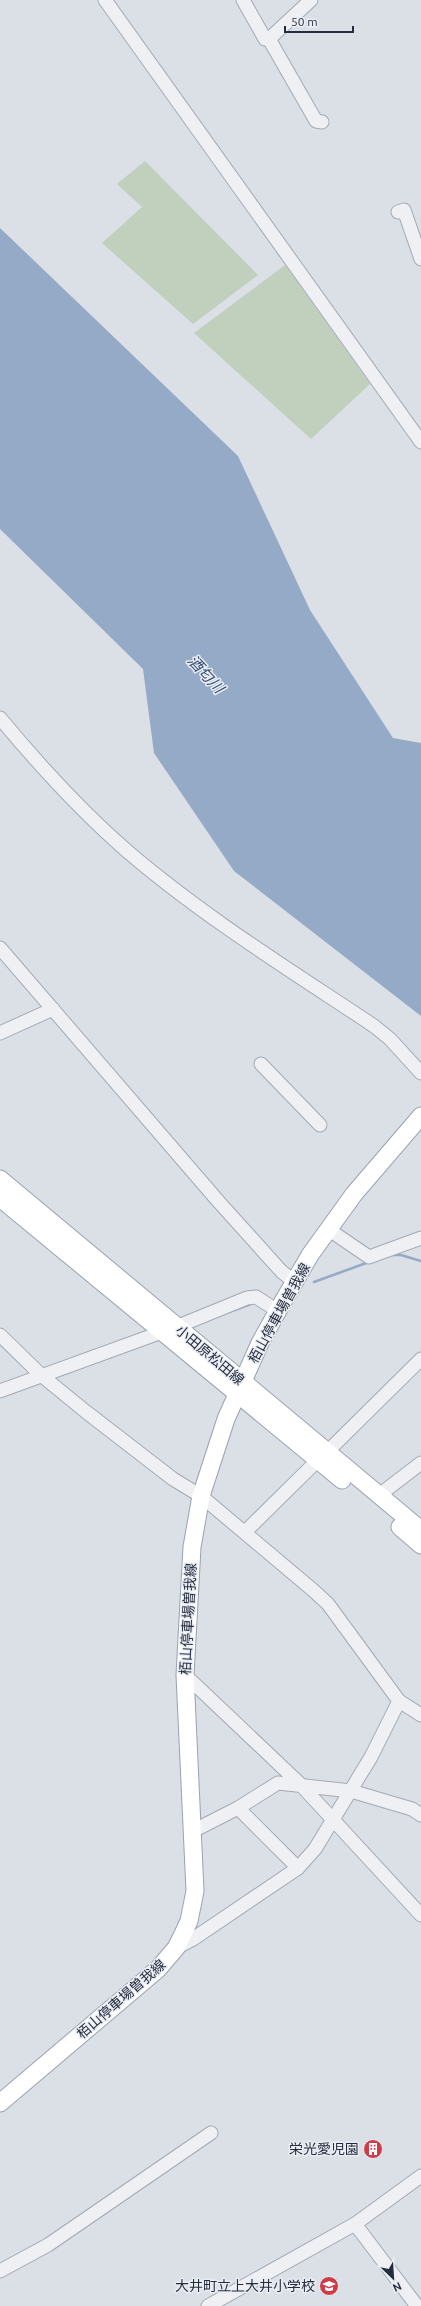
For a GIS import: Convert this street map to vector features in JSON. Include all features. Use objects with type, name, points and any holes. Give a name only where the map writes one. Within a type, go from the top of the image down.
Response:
[{"type":"main road","name":"栢山停車場曽我線","points":[[0,2104],[158,1969],[176,1948],[189,1921],[195,1891],[185,1676],[192,1547],[201,1496],[226,1419],[260,1343],[279,1308],[328,1229],[368,1176],[421,1116]]},
{"type":"main road","name":"小田原松田線","points":[[0,1179],[169,1329],[323,1456],[421,1545]]},
{"type":"main road","name":"小田原松田線","points":[[0,1198],[169,1329]]},
{"type":"main road","name":"小田原松田線","points":[[323,1456],[378,1496],[421,1530]]},
{"type":"street","points":[[105,0],[421,442]]},
{"type":"street","points":[[243,0],[265,39],[269,39],[316,120],[322,122]]},
{"type":"street","points":[[269,39],[311,0]]},
{"type":"street","points":[[398,212],[404,210],[421,259]]},
{"type":"street","points":[[0,718],[24,748],[92,819],[128,852],[234,933],[374,1026],[390,1039],[421,1073]]},
{"type":"street","points":[[0,948],[238,1223],[282,1272],[294,1283]]},
{"type":"street","points":[[0,1033],[53,1009]]},
{"type":"street","points":[[261,1064],[320,1125]]},
{"type":"street","points":[[328,1229],[368,1257],[421,1238]]},
{"type":"street","points":[[0,1391],[169,1329],[247,1298],[256,1297],[279,1308]]},
{"type":"street","points":[[0,1335],[41,1375],[110,1431],[174,1479],[201,1496],[328,1604],[399,1701],[421,1715]]},
{"type":"street","points":[[244,1532],[421,1359]]},
{"type":"street","points":[[378,1496],[421,1463]]},
{"type":"street","points":[[185,1676],[300,1784],[421,1915]]},
{"type":"street","points":[[176,1948],[193,1940],[298,1868],[315,1849],[351,1791],[399,1701]]},
{"type":"street","points":[[193,1831],[238,1808],[278,1783],[300,1784],[351,1791],[412,1809],[421,1815]]},
{"type":"street","points":[[238,1808],[298,1868]]},
{"type":"street","points":[[0,2271],[48,2245],[211,2133]]},
{"type":"street","points":[[208,2306],[355,2224],[421,2176]]},
{"type":"street","points":[[355,2224],[417,2306]]},
{"type":"green space","points":[[145,161],[258,275],[193,324],[102,243],[142,207],[117,184]]},
{"type":"green space","points":[[285,265],[370,384],[311,439],[194,333]]},
{"type":"water","name":"酒匂川","points":[[0,228],[238,456],[310,610],[393,738],[421,743],[421,1016],[234,871],[154,753],[143,669],[0,529]]},
{"type":"waterway","points":[[390,1255],[401,1255],[421,1261]]},
{"type":"waterway","points":[[314,1282],[369,1262]]},
{"type":"waterway","points":[[229,1312],[251,1304]]},
{"type":"place","name":"栄光愛児園","points":[[373,2149]]},
{"type":"place","name":"大井町立上大井小学校","points":[[329,2286]]}]
